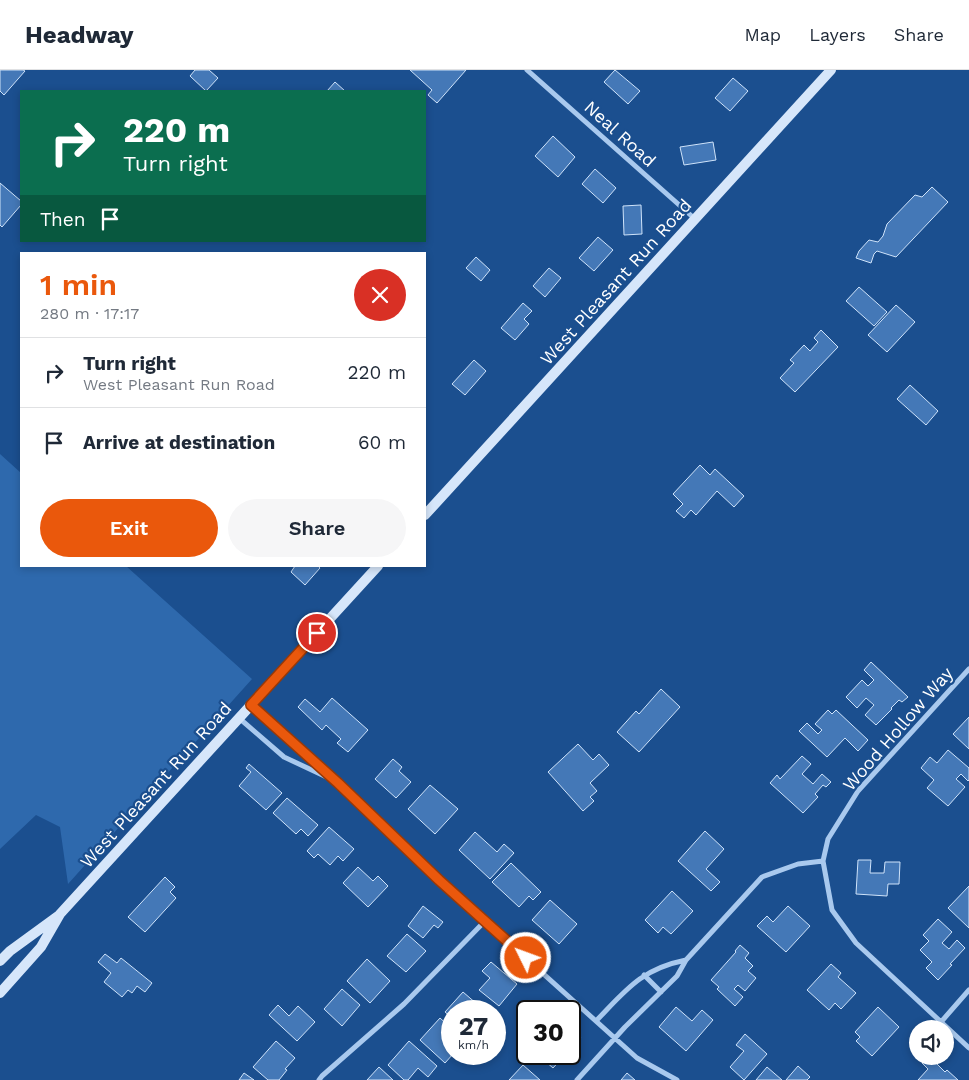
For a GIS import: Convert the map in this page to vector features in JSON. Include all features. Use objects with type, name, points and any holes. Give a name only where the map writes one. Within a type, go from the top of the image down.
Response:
[{"type":"main road","name":"West Pleasant Run Road","points":[[426,514],[831,70]]},
{"type":"main road","name":"West Pleasant Run Road","points":[[0,961],[10,951],[60,914],[377,567]]},
{"type":"main road","name":"West Pleasant Run Road","points":[[0,993],[41,947],[60,914]]},
{"type":"street","name":"Neal Road","points":[[527,70],[695,219]]},
{"type":"street","name":"Wood Hollow Way","points":[[823,862],[828,839],[858,791],[969,669]]},
{"type":"street","points":[[251,705],[338,783],[439,880],[637,1058],[677,1080]]},
{"type":"street","points":[[239,718],[284,757],[338,783]]},
{"type":"street","points":[[577,1080],[615,1038],[677,976],[686,960],[762,877],[798,864],[823,862],[832,910],[856,943],[939,1020]]},
{"type":"street","points":[[319,1080],[404,1004],[484,921]]},
{"type":"street","points":[[596,1021],[631,984],[644,975],[669,963],[686,960]]},
{"type":"street","points":[[644,975],[661,992]]},
{"type":"street","points":[[943,1020],[969,990]]},
{"type":"street","points":[[954,1034],[969,1048]]},
{"type":"shaded area","points":[[0,454],[20,472],[20,567],[127,567],[252,679],[68,884],[60,827],[36,815],[0,849]]},
{"type":"building","points":[[0,70],[25,71],[4,95],[0,91]]},
{"type":"building","points":[[195,70],[209,70],[218,78],[205,90],[190,76]]},
{"type":"building","points":[[410,70],[466,70],[437,103],[428,95],[432,90]]},
{"type":"building","points":[[615,70],[640,91],[628,104],[604,82]]},
{"type":"building","points":[[733,78],[748,91],[730,111],[715,98]]},
{"type":"building","points":[[335,82],[344,90],[328,90]]},
{"type":"building","points":[[553,136],[575,157],[558,177],[535,156]]},
{"type":"building","points":[[713,142],[716,160],[684,165],[680,147]]},
{"type":"building","points":[[595,169],[616,188],[603,203],[582,184]]},
{"type":"building","points":[[0,183],[20,200],[20,206],[2,227],[0,225]]},
{"type":"building","points":[[932,187],[948,202],[896,257],[877,251],[871,263],[856,258],[859,251],[869,240],[878,242],[883,236],[887,224],[915,195],[922,197]]},
{"type":"building","points":[[641,205],[642,234],[624,235],[623,206]]},
{"type":"building","points":[[598,237],[613,250],[594,271],[579,258]]},
{"type":"building","points":[[476,257],[490,270],[481,281],[466,268]]},
{"type":"building","points":[[549,268],[561,278],[545,297],[533,286]]},
{"type":"building","points":[[859,287],[887,312],[874,326],[846,301]]},
{"type":"building","points":[[523,303],[532,311],[524,319],[529,324],[515,340],[501,328]]},
{"type":"building","points":[[896,305],[915,322],[887,352],[868,335]]},
{"type":"building","points":[[821,330],[838,347],[795,392],[780,378],[794,363],[790,360],[804,345],[810,351],[818,342],[814,338]]},
{"type":"building","points":[[474,360],[486,371],[465,395],[452,384]]},
{"type":"building","points":[[910,385],[938,411],[926,425],[897,399]]},
{"type":"building","points":[[700,465],[710,475],[715,469],[744,496],[734,507],[717,491],[696,515],[691,510],[684,518],[676,511],[683,504],[673,494]]},
{"type":"building","points":[[294,567],[320,568],[305,585],[291,572]]},
{"type":"building","points":[[871,662],[908,697],[902,702],[899,700],[876,725],[865,715],[874,705],[866,698],[857,708],[846,697],[862,680],[868,686],[874,680],[864,670]]},
{"type":"building","points":[[661,689],[680,707],[639,752],[617,732],[636,711],[639,714]]},
{"type":"building","points":[[332,698],[368,730],[348,752],[337,743],[341,739],[326,725],[322,730],[298,707],[305,699],[320,712]]},
{"type":"building","points":[[828,710],[832,714],[836,710],[868,740],[858,751],[845,738],[827,757],[799,731],[807,723],[818,734],[822,730],[815,724]]},
{"type":"building","points":[[969,717],[969,749],[953,734]]},
{"type":"building","points":[[578,744],[593,760],[599,754],[609,765],[590,783],[597,791],[590,797],[594,801],[583,811],[548,772]]},
{"type":"building","points":[[948,750],[969,768],[969,780],[961,774],[956,779],[965,787],[948,806],[927,788],[934,780],[921,768],[930,757],[937,763]]},
{"type":"building","points":[[802,756],[811,764],[802,774],[813,784],[822,774],[831,782],[826,787],[823,785],[815,794],[818,797],[803,813],[770,783],[777,775],[780,779]]},
{"type":"building","points":[[393,759],[402,767],[399,771],[411,782],[396,798],[375,779]]},
{"type":"building","points":[[249,764],[282,793],[266,810],[239,786],[251,772],[246,768]]},
{"type":"building","points":[[430,785],[458,809],[435,834],[408,809]]},
{"type":"building","points":[[287,798],[318,825],[308,836],[301,829],[296,834],[273,813]]},
{"type":"building","points":[[329,827],[354,849],[343,861],[338,856],[330,865],[318,854],[314,858],[307,851]]},
{"type":"building","points":[[705,831],[724,849],[706,869],[720,882],[711,891],[678,861]]},
{"type":"building","points":[[475,832],[497,852],[504,844],[514,853],[490,879],[459,850]]},
{"type":"building","points":[[858,860],[871,860],[870,873],[884,873],[885,862],[900,862],[899,884],[888,884],[887,896],[856,894]]},
{"type":"building","points":[[511,863],[541,892],[533,900],[529,896],[519,907],[492,882]]},
{"type":"building","points":[[358,867],[373,881],[378,876],[388,886],[368,907],[343,883]]},
{"type":"building","points":[[165,877],[175,887],[170,892],[176,898],[145,932],[128,917]]},
{"type":"building","points":[[969,886],[969,928],[948,908]]},
{"type":"building","points":[[672,891],[693,911],[671,934],[663,927],[658,933],[645,920]]},
{"type":"building","points":[[550,900],[577,924],[559,944],[532,920]]},
{"type":"building","points":[[423,906],[443,922],[438,928],[434,925],[423,938],[408,926]]},
{"type":"building","points":[[788,906],[810,926],[786,952],[757,926],[767,916],[773,922]]},
{"type":"building","points":[[938,919],[952,932],[942,943],[949,949],[957,940],[965,948],[938,980],[926,968],[932,962],[920,950],[929,941],[923,935]]},
{"type":"building","points":[[407,934],[426,951],[406,972],[387,956]]},
{"type":"building","points":[[740,945],[749,953],[745,958],[753,966],[748,971],[756,978],[745,991],[738,985],[734,989],[743,997],[735,1006],[717,989],[719,987],[711,980]]},
{"type":"building","points":[[105,954],[117,963],[121,958],[152,983],[145,992],[137,986],[132,993],[128,990],[122,997],[104,982],[111,973],[98,962]]},
{"type":"building","points":[[367,959],[390,981],[370,1003],[347,981]]},
{"type":"building","points":[[491,962],[517,984],[504,1000],[492,1000],[479,990],[490,978],[482,971]]},
{"type":"building","points":[[831,964],[841,973],[838,977],[856,993],[841,1009],[835,1003],[829,1010],[807,990]]},
{"type":"building","points":[[342,989],[360,1005],[342,1026],[324,1009]]},
{"type":"building","points":[[463,992],[472,1000],[456,1000]]},
{"type":"building","points":[[278,1005],[289,1016],[298,1006],[315,1022],[297,1041],[269,1015]]},
{"type":"building","points":[[676,1007],[692,1021],[702,1010],[713,1020],[686,1051],[659,1027]]},
{"type":"building","points":[[878,1007],[899,1027],[872,1056],[856,1041],[860,1037],[855,1032]]},
{"type":"building","points":[[440,1018],[441,1019],[441,1059],[420,1040]]},
{"type":"building","points":[[745,1034],[767,1054],[744,1080],[730,1067],[744,1051],[736,1045]]},
{"type":"building","points":[[276,1041],[295,1058],[285,1069],[287,1070],[279,1080],[268,1080],[253,1067]]},
{"type":"building","points":[[409,1041],[437,1066],[428,1077],[418,1068],[408,1080],[404,1080],[388,1065]]},
{"type":"building","points":[[523,1065],[540,1080],[509,1080]]},
{"type":"building","points":[[924,1065],[938,1065],[958,1080],[918,1080],[928,1069]]},
{"type":"building","points":[[798,1066],[810,1077],[807,1080],[786,1080]]},
{"type":"building","points":[[379,1067],[393,1080],[367,1080]]},
{"type":"building","points":[[767,1067],[782,1080],[756,1080]]},
{"type":"building","points":[[244,1073],[254,1080],[239,1080]]},
{"type":"building","points":[[627,1073],[635,1080],[621,1080]]},
{"type":"route","points":[[317,633],[251,705],[338,783],[439,880],[526,958]]}]
